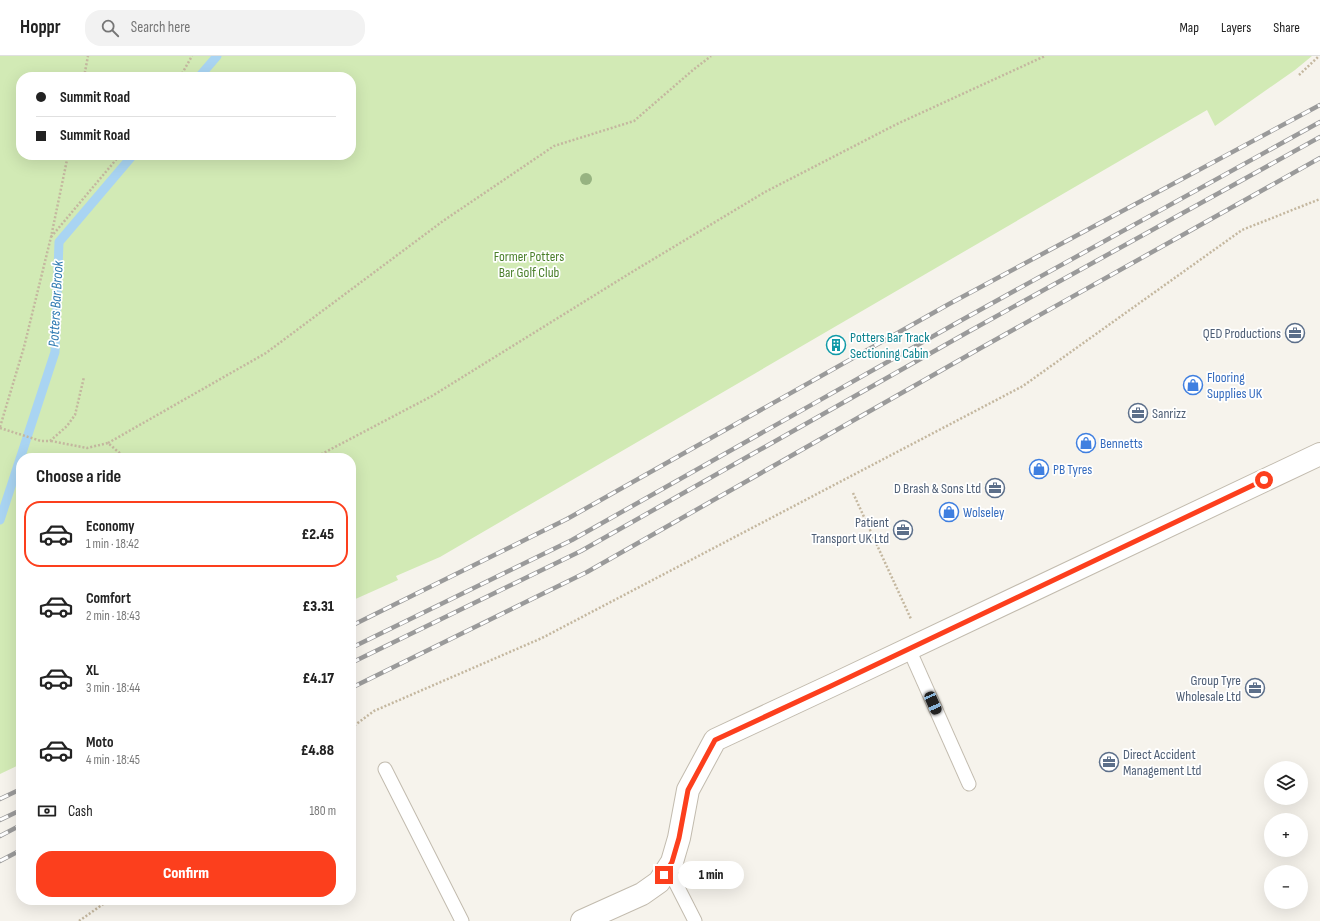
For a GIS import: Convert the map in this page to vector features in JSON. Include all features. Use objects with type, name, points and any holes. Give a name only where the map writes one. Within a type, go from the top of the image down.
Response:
[{"type":"street","points":[[582,921],[642,894],[660,882],[672,862],[679,838],[688,790],[715,740],[1320,455]]},
{"type":"lane","points":[[916,646],[969,784]]},
{"type":"lane","points":[[385,769],[462,921]]},
{"type":"lane","points":[[668,868],[695,921]]},
{"type":"path","points":[[85,72],[88,56]]},
{"type":"path","points":[[183,72],[192,56]]},
{"type":"path","points":[[67,160],[51,237],[24,347],[0,428],[41,441],[50,441],[87,448],[108,443],[266,353],[443,221],[499,182],[554,146],[634,121],[711,56]]},
{"type":"path","points":[[324,453],[432,396],[632,272],[765,192],[897,124],[1045,56]]},
{"type":"path","points":[[1299,75],[1319,56]]},
{"type":"path","points":[[51,237],[116,160]]},
{"type":"path","points":[[356,724],[374,711],[542,638],[1023,386],[1242,230],[1320,199]]},
{"type":"path","points":[[50,441],[67,426],[75,415],[84,377]]},
{"type":"path","points":[[108,443],[119,453]]},
{"type":"path","points":[[853,493],[916,646]]},
{"type":"path","points":[[79,921],[102,905]]},
{"type":"green space","name":"Former Potters Bar Golf Club","points":[[0,56],[1312,56],[1295,70],[1215,126],[1207,110],[440,557],[396,576],[398,580],[356,599],[356,453],[16,453],[16,766],[0,774]]},
{"type":"waterway","name":"Potters Bar Brook","points":[[203,72],[217,56]]},
{"type":"waterway","name":"Potters Bar Brook","points":[[22,453],[55,352],[59,242],[129,160]]},
{"type":"waterway","name":"Potters Bar Brook","points":[[0,520],[16,471]]},
{"type":"railway","points":[[356,624],[567,519],[949,304],[1320,105]]},
{"type":"railway","points":[[356,646],[572,540],[960,321],[1320,122]]},
{"type":"railway","points":[[356,661],[581,551],[968,332],[1320,137]]},
{"type":"railway","points":[[356,686],[587,572],[979,349],[1320,158]]},
{"type":"railway","points":[[0,799],[16,791]]},
{"type":"railway","points":[[0,820],[16,812]]},
{"type":"railway","points":[[0,836],[16,828]]},
{"type":"railway","points":[[0,861],[16,853]]},
{"type":"place","name":"QED Productions","points":[[1295,333]]},
{"type":"place","name":"Potters Bar Track Sectioning Cabin","points":[[836,345]]},
{"type":"place","name":"Flooring Supplies UK","points":[[1193,385]]},
{"type":"place","name":"Sanrizz","points":[[1138,413]]},
{"type":"place","name":"Bennetts","points":[[1086,443]]},
{"type":"place","name":"PB Tyres","points":[[1039,469]]},
{"type":"place","name":"D Brash & Sons Ltd","points":[[995,488]]},
{"type":"place","name":"Wolseley","points":[[949,512]]},
{"type":"place","name":"Patient Transport UK Ltd","points":[[903,530]]},
{"type":"place","name":"Group Tyre Wholesale Ltd","points":[[1255,688]]},
{"type":"place","name":"Direct Accident Management Ltd","points":[[1109,762]]},
{"type":"route","points":[[664,875],[672,862],[679,838],[688,790],[715,740],[1264,480]]}]
